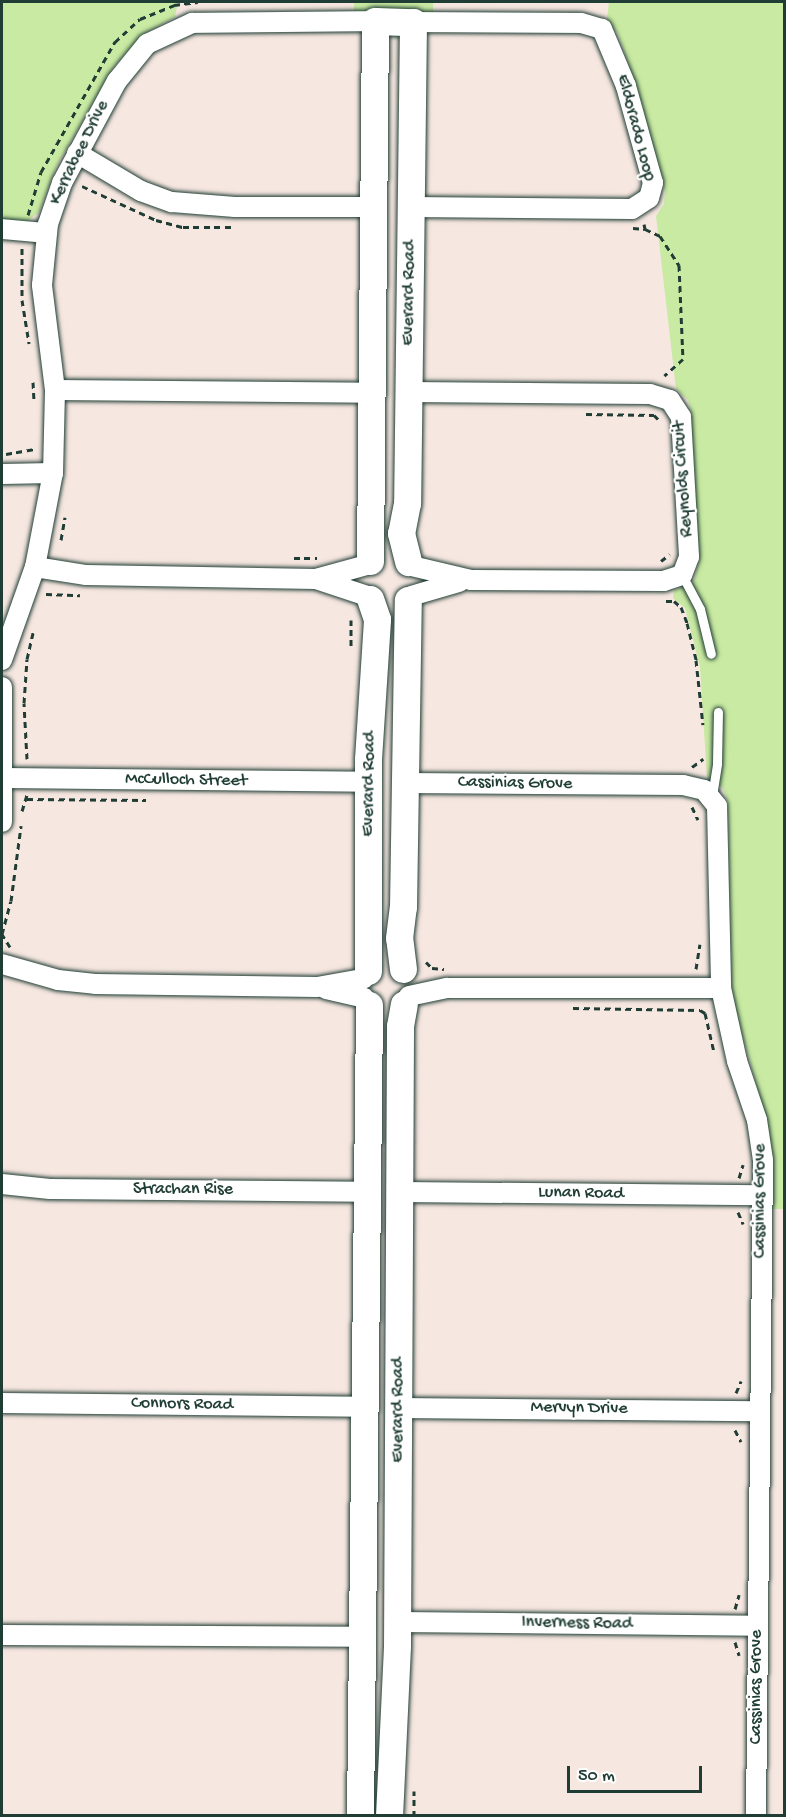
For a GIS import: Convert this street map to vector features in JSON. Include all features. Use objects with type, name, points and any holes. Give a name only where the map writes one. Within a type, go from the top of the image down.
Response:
[{"type":"street","name":"Kerrabee Drive","points":[[2,660],[44,569],[53,473],[55,390],[42,285],[46,234],[53,205],[77,153],[134,59],[147,44],[192,23],[394,22]]},
{"type":"street","name":"Eldorado Loop","points":[[394,22],[581,23],[602,29],[626,86],[651,171],[651,191],[639,206],[410,207]]},
{"type":"street","name":"Everard Road","points":[[369,563],[374,207],[394,22]]},
{"type":"street","name":"Everard Road","points":[[394,22],[410,207],[407,503],[401,533],[410,564]]},
{"type":"street","points":[[77,153],[141,191],[172,202],[235,207],[374,207]]},
{"type":"street","points":[[2,229],[46,234]]},
{"type":"street","name":"Reynolds Circuit","points":[[408,392],[662,386],[677,406],[681,417],[689,557],[682,575]]},
{"type":"street","points":[[55,390],[372,393]]},
{"type":"street","points":[[2,474],[53,473]]},
{"type":"street","points":[[316,579],[394,554],[410,564],[471,580],[664,581],[682,575]]},
{"type":"street","points":[[369,563],[363,581],[369,598]]},
{"type":"street","points":[[409,598],[416,581],[410,564]]},
{"type":"street","points":[[44,569],[316,579],[393,607],[409,598],[471,580]]},
{"type":"street","name":"Everard Road","points":[[360,1815],[364,1192],[367,1059],[371,1037],[366,988],[368,782],[377,619],[369,598]]},
{"type":"street","name":"Everard Road","points":[[389,1815],[397,1622],[401,1192],[400,1026],[406,987],[399,938],[403,907],[409,598]]},
{"type":"street","points":[[2,687],[4,778],[2,822]]},
{"type":"street","name":"Cassinias Grove","points":[[405,783],[693,777],[712,796],[717,806],[721,988],[737,1061],[761,1137],[756,1815]]},
{"type":"street","name":"McCulloch Street","points":[[4,778],[368,782]]},
{"type":"street","points":[[366,988],[389,963],[406,987]]},
{"type":"street","points":[[2,964],[57,980],[95,984],[366,988],[391,1011],[406,987]]},
{"type":"street","points":[[406,987],[699,1000],[721,988]]},
{"type":"street","name":"Strachan Rise","points":[[2,1184],[50,1189],[364,1192]]},
{"type":"street","name":"Lunan Road","points":[[401,1192],[762,1195]]},
{"type":"street","points":[[364,1298],[399,1299]]},
{"type":"street","name":"Connors Road","points":[[2,1403],[362,1407]]},
{"type":"street","name":"Mervyn Drive","points":[[399,1408],[759,1411]]},
{"type":"street","name":"Inverness Road","points":[[397,1622],[757,1626]]},
{"type":"street","points":[[2,1635],[360,1637]]},
{"type":"lane","points":[[682,575],[700,609],[711,654]]},
{"type":"lane","points":[[712,796],[717,764],[718,712]]},
{"type":"path","points":[[76,192],[80,185]]},
{"type":"path","points":[[639,206],[645,229]]},
{"type":"path","points":[[622,228],[645,229],[660,236],[679,265],[683,359],[662,386],[662,435]]},
{"type":"path","points":[[652,376],[662,386]]},
{"type":"path","points":[[574,414],[654,415],[662,423]]},
{"type":"path","points":[[2,454],[35,449]]},
{"type":"path","points":[[44,602],[44,569],[66,513]]},
{"type":"path","points":[[18,949],[9,946],[2,934],[16,873],[22,809],[27,799],[24,703],[27,659],[35,627]]},
{"type":"path","points":[[693,777],[698,832]]},
{"type":"path","points":[[699,937],[699,1000],[705,1013],[717,1059]]},
{"type":"path","points":[[561,1008],[699,1000]]},
{"type":"path","points":[[743,1159],[738,1195],[743,1235]]},
{"type":"path","points":[[740,1451],[741,1440],[734,1434],[737,1411],[735,1390],[741,1382],[742,1371]]},
{"type":"path","points":[[739,1585],[735,1626],[739,1666]]},
{"type":"path","points":[[414,1780],[414,1815]]},
{"type":"green space","points":[[2,2],[178,2],[175,17],[143,34],[114,66],[56,167],[39,212],[25,223],[2,221]]},
{"type":"green space","points":[[354,2],[433,2],[433,13],[354,11]]},
{"type":"green space","points":[[609,2],[784,2],[784,1209],[771,1209],[767,1122],[732,998],[728,801],[722,787],[707,778],[700,667],[685,608],[673,598],[674,590],[693,584],[699,561],[691,412],[688,400],[676,389],[656,216],[664,204],[665,192],[638,91],[618,34],[607,19]]}]
